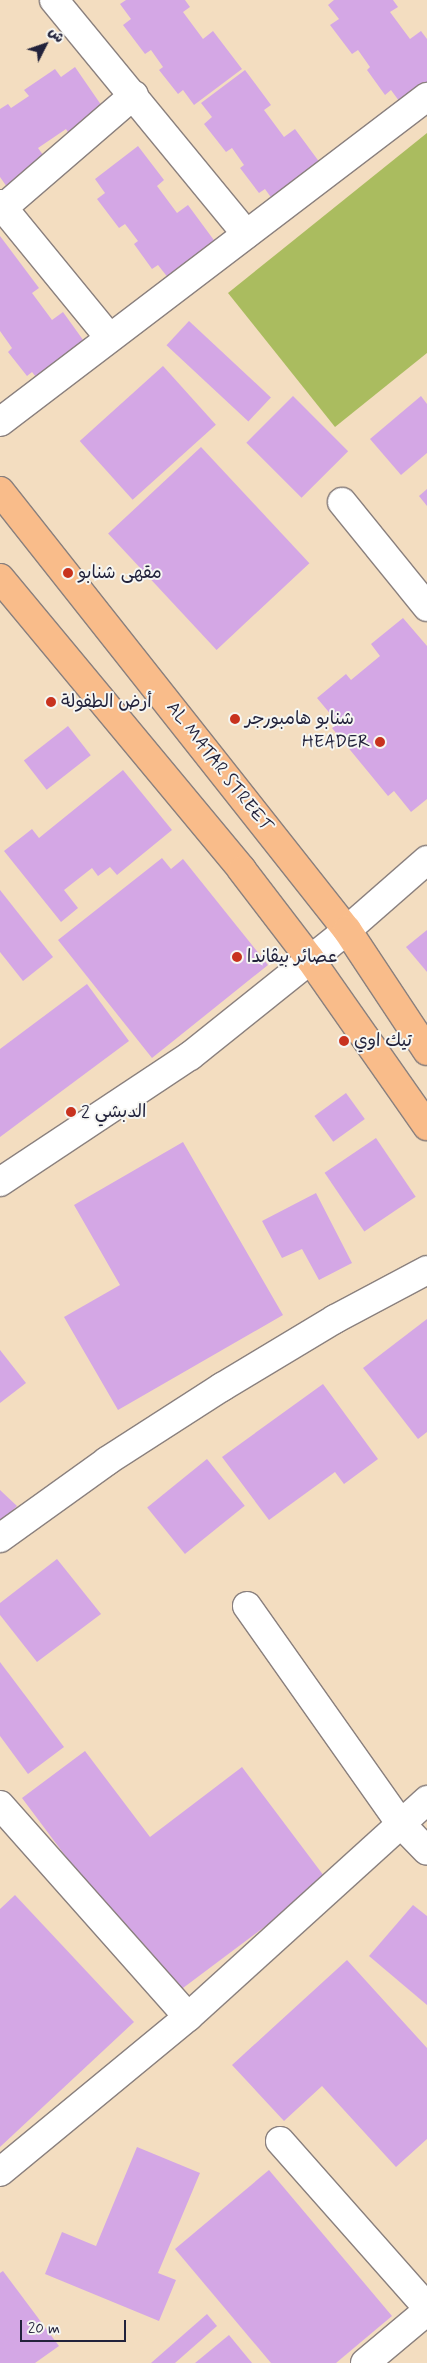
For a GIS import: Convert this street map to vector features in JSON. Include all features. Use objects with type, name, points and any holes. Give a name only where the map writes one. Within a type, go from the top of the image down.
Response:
[{"type":"main road","name":"AL MATAR STREET","points":[[0,491],[347,930],[427,1051]]},
{"type":"main road","points":[[0,578],[242,870],[310,959],[427,1126]]},
{"type":"street","points":[[54,0],[134,95],[246,234]]},
{"type":"street","points":[[109,337],[2,206],[134,95]]},
{"type":"street","points":[[0,422],[109,337],[427,97]]},
{"type":"street","points":[[342,502],[427,607]]},
{"type":"street","points":[[0,1182],[190,1056],[347,930],[427,860]]},
{"type":"street","points":[[0,1538],[107,1461],[222,1387],[335,1319],[427,1270]]},
{"type":"street","points":[[247,1606],[401,1824],[427,1851]]},
{"type":"street","points":[[0,2172],[188,2017],[427,1800]]},
{"type":"street","points":[[0,1805],[188,2017]]},
{"type":"street","points":[[280,2142],[427,2306]]},
{"type":"street","points":[[365,2363],[427,2311]]},
{"type":"green space","points":[[427,133],[427,353],[335,427],[228,293]]},
{"type":"building","points":[[126,0],[185,0],[190,7],[183,12],[203,39],[213,31],[242,69],[194,105],[183,90],[178,94],[159,70],[163,67],[151,50],[145,54],[123,25],[131,19],[120,4]]},
{"type":"building","points":[[334,0],[393,0],[398,7],[390,12],[410,39],[421,31],[427,39],[427,86],[402,105],[391,90],[385,95],[367,70],[370,67],[358,50],[352,54],[330,25],[339,19],[328,5]]},
{"type":"building","points":[[75,67],[106,112],[71,137],[66,129],[38,148],[46,159],[7,187],[0,177],[0,109],[8,104],[11,108],[29,96],[24,90],[55,69],[61,77]]},
{"type":"building","points":[[245,70],[271,105],[264,110],[284,137],[295,129],[323,167],[275,203],[265,189],[259,193],[240,168],[244,165],[232,148],[226,152],[204,124],[212,117],[201,103]]},
{"type":"building","points":[[138,146],[164,180],[157,186],[177,213],[188,205],[216,243],[169,279],[158,265],[152,269],[134,244],[138,241],[125,224],[119,228],[97,199],[105,193],[95,179]]},
{"type":"building","points":[[0,236],[39,288],[32,293],[52,320],[63,312],[91,351],[43,386],[32,372],[27,376],[8,352],[12,348],[0,331]]},
{"type":"building","points":[[189,321],[271,397],[248,422],[166,345]]},
{"type":"building","points":[[163,366],[216,425],[133,500],[80,441]]},
{"type":"building","points":[[293,396],[348,451],[301,498],[246,443]]},
{"type":"building","points":[[421,396],[427,404],[427,453],[401,475],[370,439]]},
{"type":"building","points":[[201,447],[309,563],[217,650],[108,534]]},
{"type":"building","points":[[427,489],[427,506],[419,496]]},
{"type":"building","points":[[403,618],[427,646],[427,799],[411,812],[394,791],[388,796],[332,728],[338,723],[317,698],[346,674],[351,680],[380,656],[371,644]]},
{"type":"building","points":[[68,726],[91,755],[47,790],[24,760]]},
{"type":"building","points":[[123,770],[172,830],[117,875],[110,867],[98,876],[92,868],[64,890],[78,908],[61,922],[4,851],[32,829],[39,838]]},
{"type":"building","points":[[162,858],[171,869],[183,859],[268,965],[152,1058],[58,940]]},
{"type":"building","points":[[0,890],[53,957],[23,981],[0,952]]},
{"type":"building","points":[[427,930],[427,972],[406,947]]},
{"type":"building","points":[[87,984],[129,1041],[0,1137],[0,1049]]},
{"type":"building","points":[[346,1093],[365,1119],[333,1142],[314,1116]]},
{"type":"building","points":[[376,1138],[416,1197],[364,1232],[325,1173]]},
{"type":"building","points":[[183,1142],[283,1315],[118,1410],[64,1317],[120,1285],[74,1205]]},
{"type":"building","points":[[316,1193],[352,1263],[319,1280],[302,1249],[282,1258],[262,1221]]},
{"type":"building","points":[[427,1319],[427,1432],[418,1439],[363,1368]]},
{"type":"building","points":[[0,1350],[26,1383],[0,1403]]},
{"type":"building","points":[[323,1384],[378,1459],[344,1484],[335,1472],[269,1520],[222,1457]]},
{"type":"building","points":[[207,1459],[245,1506],[185,1554],[147,1507]]},
{"type":"building","points":[[0,1490],[17,1506],[0,1523]]},
{"type":"building","points":[[57,1559],[101,1614],[37,1662],[0,1615],[0,1603]]},
{"type":"building","points":[[0,1662],[64,1747],[28,1774],[0,1736]]},
{"type":"building","points":[[85,1751],[150,1837],[242,1767],[327,1880],[171,1997],[22,1798]]},
{"type":"building","points":[[15,1895],[134,2022],[0,2147],[0,1909]]},
{"type":"building","points":[[413,1905],[427,1916],[427,2005],[369,1956]]},
{"type":"building","points":[[347,1960],[427,2048],[427,2139],[396,2167],[322,2086],[284,2121],[232,2065]]},
{"type":"building","points":[[137,2147],[200,2173],[158,2273],[176,2280],[159,2321],[45,2274],[62,2232],[96,2246]]},
{"type":"building","points":[[269,2170],[392,2316],[336,2363],[271,2363],[175,2249]]},
{"type":"building","points":[[3,2271],[59,2346],[35,2363],[0,2363],[0,2273]]},
{"type":"building","points":[[207,2314],[217,2326],[175,2363],[151,2363]]},
{"type":"building","points":[[229,2335],[252,2363],[195,2363]]},
{"type":"place","name":"مقهى شنابو","points":[[68,573]]},
{"type":"place","name":"أرض الطفولة","points":[[51,702]]},
{"type":"place","name":"شنابو هامبورجر","points":[[235,719]]},
{"type":"place","name":"HEADER","points":[[380,742]]},
{"type":"place","name":"عصائر بيڤاندا","points":[[237,957]]},
{"type":"place","name":"تيك اوي","points":[[344,1041]]},
{"type":"place","name":"الدبشي 2","points":[[71,1112]]}]
